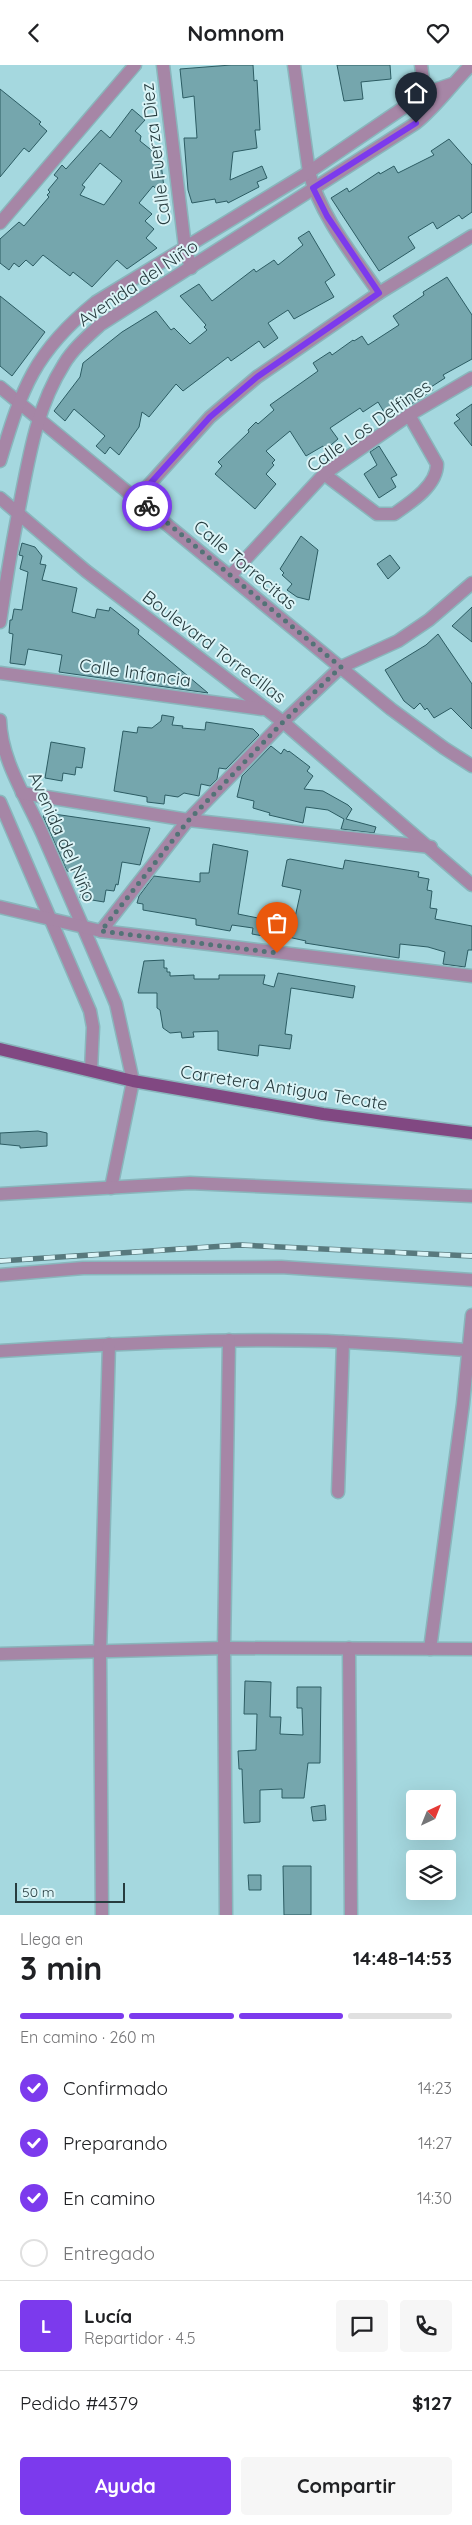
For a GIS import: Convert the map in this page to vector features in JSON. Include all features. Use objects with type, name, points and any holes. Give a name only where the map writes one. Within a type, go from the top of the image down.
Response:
[{"type":"main road","name":"Carretera Antigua Tecate","points":[[0,1049],[133,1081],[322,1114],[472,1133]]},
{"type":"street","points":[[0,223],[135,65]]},
{"type":"street","name":"Calle Fuerza Diez","points":[[163,65],[185,247],[192,268]]},
{"type":"street","points":[[294,65],[309,172],[313,188],[327,216],[379,293]]},
{"type":"street","points":[[421,65],[425,93],[434,109]]},
{"type":"street","name":"Avenida del Niño","points":[[0,622],[17,515],[38,419],[51,387],[64,363],[100,325],[192,268],[416,123],[434,109],[452,84],[470,65]]},
{"type":"street","name":"Avenida del Niño","points":[[0,461],[18,402],[30,376],[44,353],[78,316],[96,302],[309,172],[425,93],[452,84]]},
{"type":"street","points":[[137,498],[210,417],[257,377],[379,293],[472,236]]},
{"type":"street","name":"Calle Los Delfines","points":[[230,575],[324,474],[409,415],[472,378]]},
{"type":"street","name":"Calle Torrecitas","points":[[0,387],[341,667],[421,731],[472,766]]},
{"type":"street","points":[[324,474],[377,514],[394,514],[426,488],[437,469],[437,464],[409,415]]},
{"type":"street","name":"Boulevard Torrecillas","points":[[0,498],[17,515],[86,571],[283,722],[431,847],[472,885]]},
{"type":"street","points":[[101,931],[188,821],[283,722],[341,667],[406,635],[429,620],[472,583]]},
{"type":"street","name":"Calle Infancia","points":[[0,673],[265,709]]},
{"type":"street","name":"Avenida del Niño","points":[[0,719],[10,765],[41,831],[116,1004],[133,1081]]},
{"type":"street","points":[[22,793],[188,821],[431,847]]},
{"type":"street","points":[[0,802],[90,1011],[93,1027],[91,1070]]},
{"type":"street","points":[[0,907],[101,931],[472,977]]},
{"type":"street","points":[[111,1188],[133,1081]]},
{"type":"street","points":[[0,1194],[190,1183],[472,1196]]},
{"type":"street","points":[[0,1275],[83,1268],[281,1267],[472,1280]]},
{"type":"street","points":[[430,1649],[463,1404],[472,1315]]},
{"type":"street","points":[[0,1351],[109,1343],[229,1341],[343,1342],[467,1350]]},
{"type":"street","points":[[226,1915],[224,1648],[229,1341]]},
{"type":"street","points":[[338,1492],[343,1342]]},
{"type":"street","points":[[102,1915],[100,1653],[109,1343]]},
{"type":"street","points":[[0,1654],[100,1653],[224,1648],[472,1649]]},
{"type":"street","points":[[349,1648],[351,1915]]},
{"type":"building","points":[[253,65],[254,81],[257,80],[260,130],[255,130],[257,148],[233,152],[230,180],[262,166],[267,178],[257,182],[259,187],[228,203],[227,201],[216,203],[215,199],[192,203],[188,190],[184,138],[197,138],[194,96],[183,98],[180,69]]},
{"type":"building","points":[[337,65],[390,65],[391,79],[361,82],[363,99],[344,101]]},
{"type":"building","points":[[0,89],[41,122],[39,124],[47,131],[29,152],[24,148],[0,177]]},
{"type":"building","points":[[132,109],[145,120],[135,131],[141,136],[140,141],[155,153],[158,164],[161,163],[165,196],[153,186],[139,203],[152,214],[145,221],[154,229],[146,238],[157,248],[127,269],[117,260],[92,287],[73,272],[70,276],[43,255],[33,266],[26,260],[19,267],[14,263],[9,270],[0,263],[0,239],[19,222],[24,226],[49,197],[47,195],[50,192],[48,190],[58,178],[54,175],[62,165],[66,169],[101,130],[110,138]],"holes":[[[100,163],[122,181],[104,205],[80,195],[85,187],[82,185]]]},
{"type":"building","points":[[449,139],[472,165],[472,212],[462,219],[459,215],[437,229],[433,222],[408,237],[415,248],[379,271],[331,198],[347,188],[349,192],[379,172],[380,174],[394,166],[398,173],[434,155],[431,151]]},
{"type":"building","points":[[309,231],[335,275],[325,282],[334,297],[294,319],[288,310],[268,323],[278,338],[264,348],[259,341],[231,361],[228,357],[183,391],[176,384],[149,417],[142,412],[139,427],[119,455],[110,447],[105,454],[96,446],[105,436],[74,409],[65,421],[54,411],[80,377],[83,363],[122,332],[156,311],[171,330],[174,328],[190,344],[207,330],[204,327],[206,325],[180,296],[199,284],[212,301],[254,269],[256,272],[274,260],[278,265],[303,245],[298,238]]},
{"type":"building","points":[[447,277],[472,315],[472,359],[443,375],[445,378],[431,387],[433,390],[410,405],[408,402],[402,407],[399,402],[384,412],[378,402],[363,412],[360,408],[330,428],[338,439],[325,450],[323,446],[306,456],[290,431],[266,451],[275,460],[272,463],[274,465],[266,474],[276,484],[255,509],[215,474],[222,466],[218,462],[249,432],[248,430],[256,422],[258,424],[274,410],[270,405],[318,371],[313,363],[330,352],[332,355],[362,336],[368,345],[399,325],[393,316],[424,295],[423,292]]},
{"type":"building","points":[[0,296],[45,332],[12,376],[0,366]]},
{"type":"building","points":[[472,404],[472,446],[454,423],[460,419],[456,415]]},
{"type":"building","points":[[379,446],[397,475],[391,478],[396,487],[379,498],[364,474],[377,465],[370,452]]},
{"type":"building","points":[[301,536],[318,550],[309,600],[297,597],[287,590],[292,584],[282,575],[284,573],[280,569]]},
{"type":"building","points":[[22,543],[35,547],[42,556],[40,564],[46,565],[42,580],[77,588],[72,612],[95,618],[97,609],[109,611],[110,607],[139,630],[138,634],[208,693],[59,672],[62,655],[28,649],[25,665],[10,663],[13,634],[9,633],[10,620],[12,620],[14,609],[22,610],[28,572],[20,569],[23,556],[19,555]]},
{"type":"building","points":[[390,555],[400,568],[388,579],[377,564]]},
{"type":"building","points":[[472,607],[472,642],[452,626]]},
{"type":"building","points":[[438,634],[472,684],[472,729],[451,708],[434,718],[427,708],[425,710],[420,703],[414,709],[404,701],[385,670],[426,645]]},
{"type":"building","points":[[162,715],[174,717],[172,725],[183,726],[182,728],[205,730],[206,722],[253,729],[259,735],[226,769],[219,768],[217,779],[210,786],[201,784],[199,796],[184,793],[178,797],[165,795],[164,804],[147,802],[147,797],[114,791],[123,731],[137,733],[138,727],[152,728],[161,721]]},
{"type":"building","points":[[51,742],[85,748],[82,768],[76,767],[75,775],[63,773],[62,781],[45,778]]},
{"type":"building","points":[[271,746],[281,754],[284,749],[289,751],[310,767],[307,771],[313,776],[304,789],[323,791],[348,805],[352,809],[346,819],[376,827],[374,833],[341,829],[344,819],[328,810],[306,807],[303,823],[269,815],[270,813],[253,808],[254,801],[237,797],[242,776]]},
{"type":"building","points":[[47,813],[150,828],[140,865],[122,862],[118,885],[116,884],[114,891],[106,890],[104,902],[80,898],[84,873],[67,871],[43,816]]},
{"type":"building","points":[[213,844],[248,851],[238,914],[283,923],[281,933],[270,931],[269,937],[252,934],[253,928],[232,925],[230,931],[196,925],[196,919],[143,910],[143,904],[137,903],[139,896],[154,876],[200,882],[200,873],[209,873]]},
{"type":"building","points":[[287,860],[343,869],[345,860],[419,872],[418,877],[429,879],[427,890],[432,891],[430,908],[437,909],[435,919],[472,926],[472,950],[468,950],[465,967],[443,964],[445,952],[428,947],[400,944],[399,958],[305,943],[306,941],[288,937],[292,922],[294,922],[301,890],[282,886]]},
{"type":"building","points":[[164,960],[164,968],[167,968],[167,972],[170,972],[170,976],[194,975],[194,979],[219,979],[219,975],[265,975],[263,984],[274,987],[278,973],[355,986],[353,998],[291,988],[285,1034],[292,1035],[290,1049],[259,1045],[258,1056],[218,1050],[218,1031],[193,1032],[194,1037],[182,1038],[181,1032],[170,1033],[163,1028],[160,1010],[157,1008],[157,993],[138,993],[144,961]]},
{"type":"building","points":[[38,1131],[47,1133],[47,1146],[20,1148],[20,1146],[0,1144],[0,1133]]},
{"type":"building","points":[[245,1681],[271,1682],[270,1717],[281,1717],[280,1734],[303,1735],[302,1708],[297,1708],[297,1687],[321,1687],[320,1763],[308,1763],[304,1798],[282,1798],[282,1789],[260,1790],[260,1822],[244,1823],[242,1769],[239,1769],[238,1751],[256,1750],[257,1714],[244,1714]]},
{"type":"building","points":[[325,1805],[326,1820],[313,1821],[311,1807]]},
{"type":"building","points":[[283,1866],[311,1866],[311,1915],[284,1915]]},
{"type":"building","points":[[248,1875],[261,1875],[261,1890],[249,1890]]},
{"type":"railway","points":[[0,1261],[240,1245],[472,1256]]},
{"type":"way so far","points":[[147,506],[341,667],[283,722],[188,821],[101,931],[277,953]]},
{"type":"route","points":[[147,506],[137,498],[210,417],[257,377],[379,293],[327,216],[313,188],[416,123]]}]
